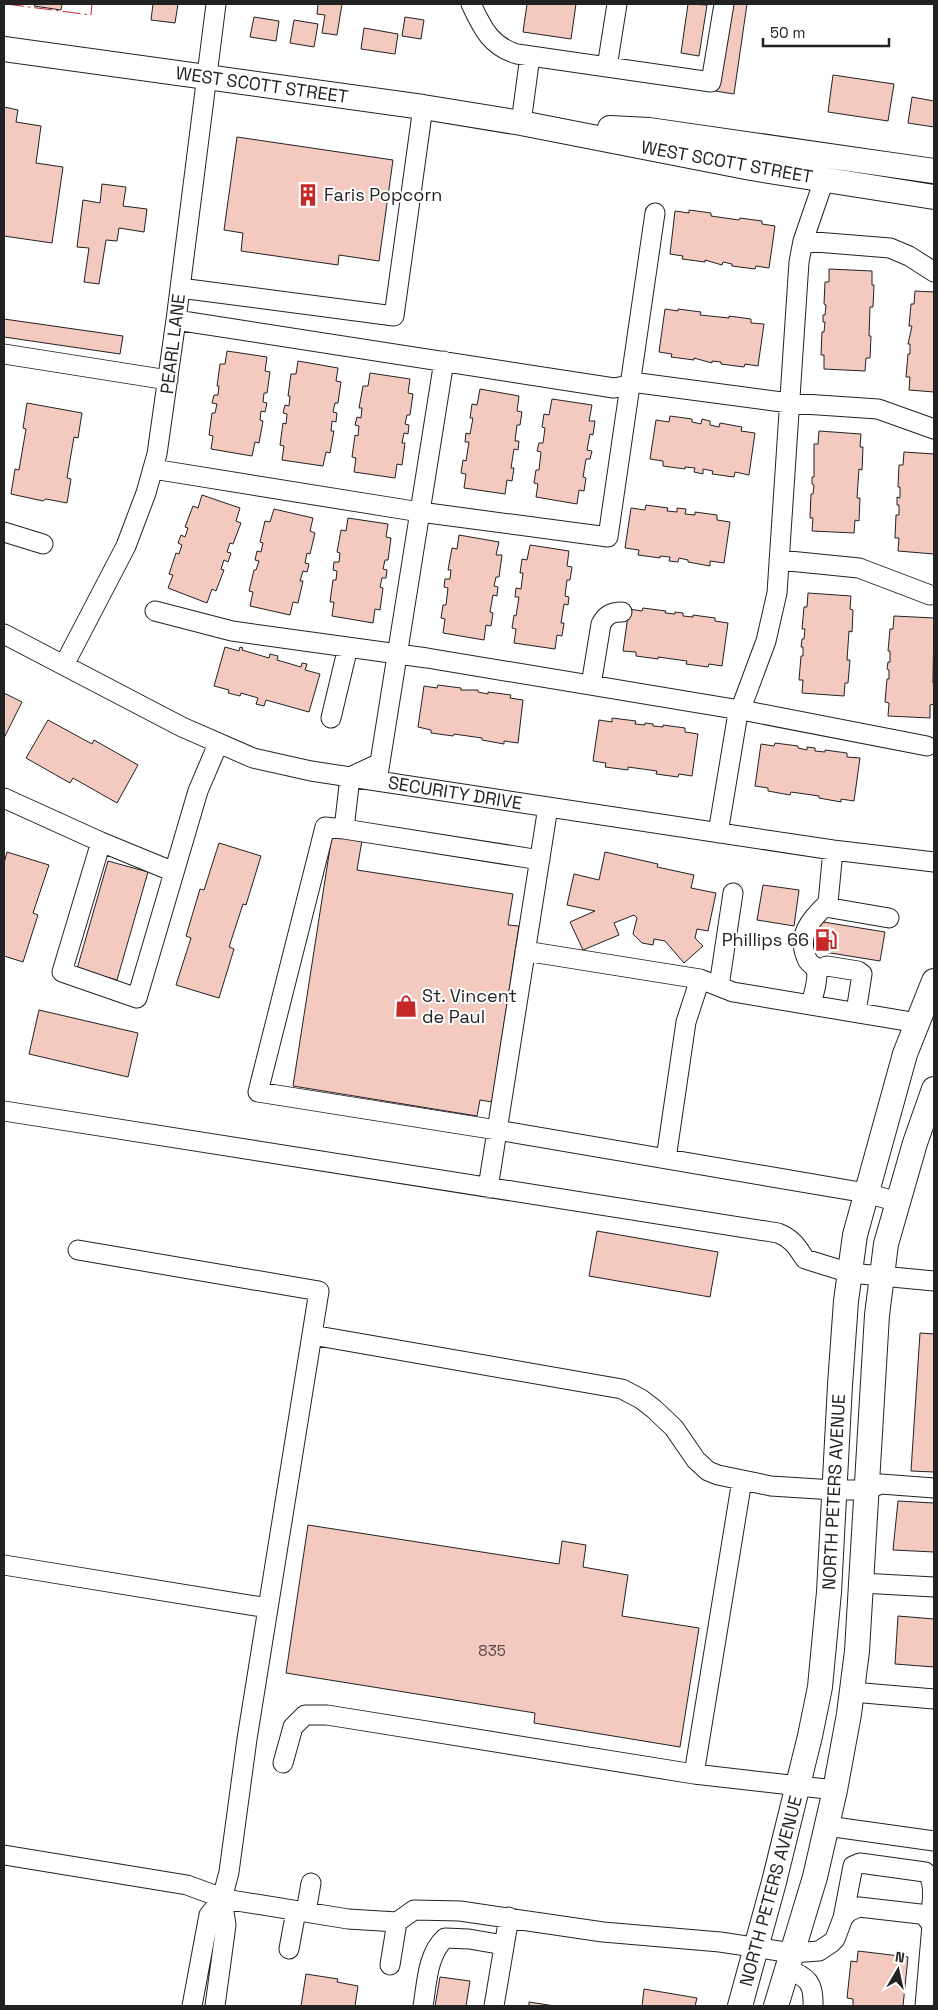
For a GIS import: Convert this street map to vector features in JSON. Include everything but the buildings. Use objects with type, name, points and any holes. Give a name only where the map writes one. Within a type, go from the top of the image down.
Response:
[{"type":"main road","name":"WEST SCOTT STREET","points":[[4,49],[520,123],[751,168],[934,197]]},
{"type":"main road","name":"WEST SCOTT STREET","points":[[520,123],[649,130],[934,171]]},
{"type":"main road","name":"NORTH PETERS AVENUE","points":[[740,2006],[798,1785],[820,1687],[829,1592],[840,1386],[855,1234],[905,1054],[934,981]]},
{"type":"main road","name":"NORTH PETERS AVENUE","points":[[776,2006],[815,1877],[835,1790],[852,1692],[857,1651],[877,1315],[886,1244],[898,1202],[930,1113],[934,1088]]},
{"type":"street","name":"PEARL LANE","points":[[64,665],[126,546],[153,469],[160,438],[168,380],[216,4]]},
{"type":"street","points":[[470,4],[480,24],[493,41],[506,50],[530,56],[711,82],[724,4]]},
{"type":"street","points":[[607,67],[617,4]]},
{"type":"street","points":[[520,123],[530,56]]},
{"type":"street","points":[[180,288],[394,316],[423,108]]},
{"type":"street","points":[[718,833],[737,718],[759,662],[770,625],[776,593],[780,560],[799,262],[803,241],[824,180]]},
{"type":"street","points":[[153,469],[420,512],[608,537],[655,213]]},
{"type":"street","points":[[803,241],[890,248],[908,256],[934,272]]},
{"type":"street","points":[[176,320],[614,388],[639,383],[789,403],[878,409],[934,429]]},
{"type":"street","points":[[4,354],[168,380]]},
{"type":"street","points":[[379,772],[444,361]]},
{"type":"street","points":[[4,532],[43,544]]},
{"type":"street","points":[[780,560],[859,568],[930,594]]},
{"type":"street","points":[[155,611],[232,631],[397,654],[591,685],[741,710],[927,746]]},
{"type":"street","points":[[591,685],[601,624],[605,616],[612,612],[622,612]]},
{"type":"street","name":"SECURITY DRIVE","points":[[4,634],[182,727],[253,758],[350,777],[379,772],[548,807],[833,850],[934,862]]},
{"type":"street","points":[[331,718],[348,647]]},
{"type":"street","points":[[101,842],[62,972],[137,998],[198,791],[218,744]]},
{"type":"street","points":[[344,829],[350,777]]},
{"type":"street","points":[[4,798],[101,842],[174,872]]},
{"type":"street","points":[[488,1188],[548,807]]},
{"type":"street","points":[[540,860],[325,827],[258,1092],[666,1158],[866,1193],[898,1202]]},
{"type":"street","points":[[833,850],[828,903],[831,908],[889,918]]},
{"type":"street","points":[[718,986],[733,893]]},
{"type":"street","points":[[812,1005],[816,970],[808,961],[803,945],[803,935],[809,922],[828,903]]},
{"type":"street","points":[[525,952],[700,979],[733,992],[918,1023]]},
{"type":"street","points":[[816,970],[827,966],[858,971],[862,974],[856,1012]]},
{"type":"street","points":[[666,1158],[686,1022],[700,979]]},
{"type":"street","points":[[4,1111],[778,1234],[793,1241],[805,1259],[850,1273],[934,1281]]},
{"type":"street","points":[[78,1250],[319,1291],[247,1739],[233,1848],[222,1899],[227,1921],[215,2006]]},
{"type":"street","points":[[312,1335],[622,1390],[641,1399],[667,1420],[692,1456],[704,1468],[718,1475],[771,1486],[834,1490],[866,1490],[881,1484],[934,1488]]},
{"type":"street","points":[[694,1774],[742,1480]]},
{"type":"street","points":[[4,1565],[268,1608]]},
{"type":"street","points":[[861,1583],[934,1587]]},
{"type":"street","points":[[852,1692],[934,1699]]},
{"type":"street","points":[[283,1763],[292,1727],[305,1715],[327,1715],[694,1774],[835,1790]]},
{"type":"street","points":[[827,1826],[934,1841]]},
{"type":"street","points":[[4,1855],[187,1885],[222,1899],[348,1919],[397,1922],[414,1910],[480,1912],[602,1932],[756,1947],[789,1961],[814,1992],[813,2006]]},
{"type":"street","points":[[789,1961],[826,1946],[835,1939],[843,1918],[853,1866],[860,1863],[925,1872],[930,1875],[933,1883],[930,1921],[932,1925],[925,2006]]},
{"type":"street","points":[[289,1948],[311,1883]]},
{"type":"street","points":[[192,2006],[192,1973],[209,1915],[222,1899]]},
{"type":"street","points":[[843,1918],[848,1912],[859,1907],[920,1914],[930,1921]]},
{"type":"street","points":[[440,1910],[444,1920],[445,1938]]},
{"type":"street","points":[[494,2006],[508,1917]]},
{"type":"street","points":[[390,1965],[397,1922]]},
{"type":"street","points":[[424,2006],[431,1960],[437,1946],[445,1938],[469,1939],[504,1946]]},
{"type":"street","points":[[192,1973],[220,1978]]},
{"type":"power","points":[[6,4],[91,15],[92,4]]},
{"type":"place","name":"Faris Popcorn","points":[[308,195]]},
{"type":"place","name":"Phillips 66","points":[[826,940]]},
{"type":"place","name":"St. Vincent de Paul","points":[[406,1006]]}]
